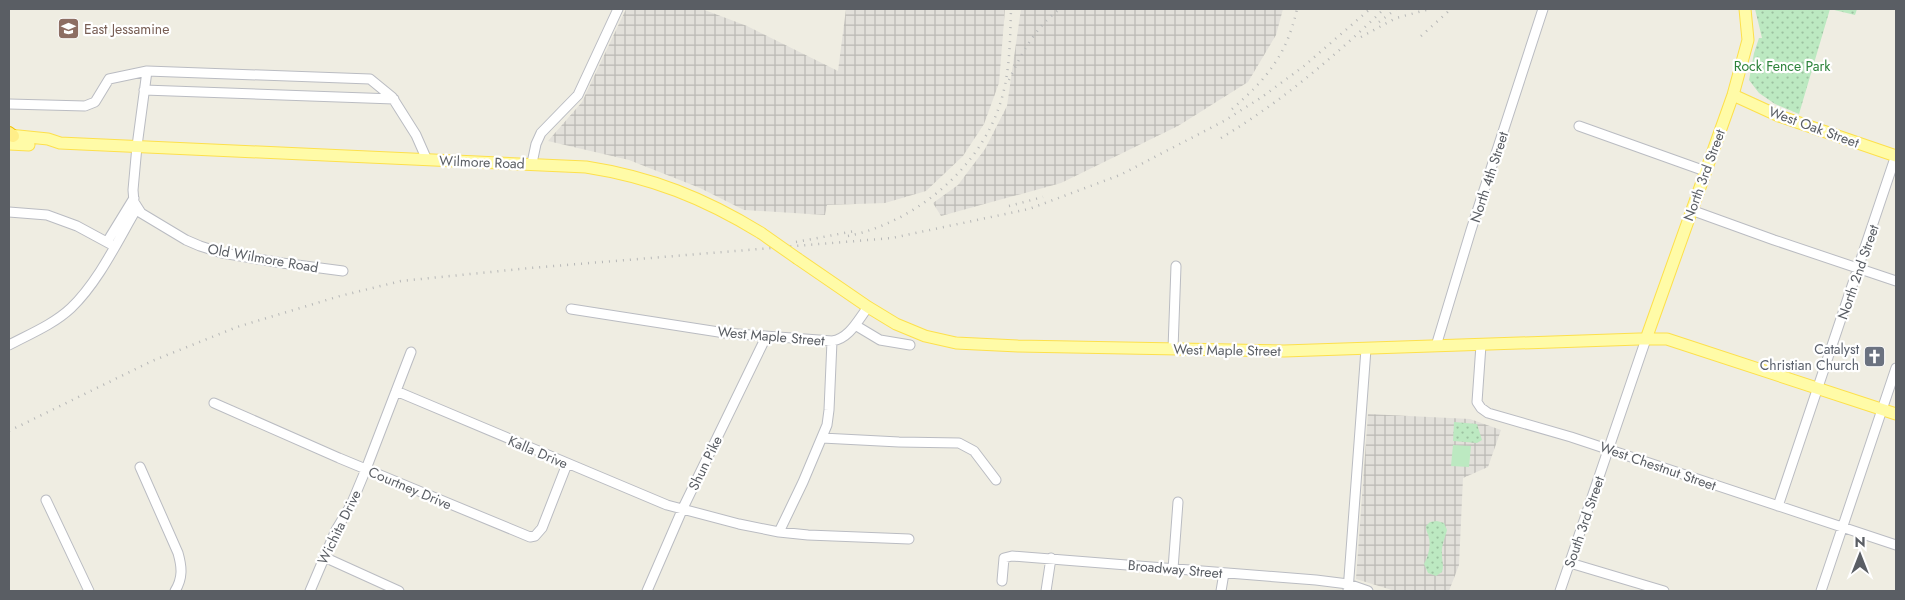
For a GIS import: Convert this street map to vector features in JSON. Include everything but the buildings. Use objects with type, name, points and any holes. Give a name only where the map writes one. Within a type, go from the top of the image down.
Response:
[{"type":"main road","name":"North 3rd Street","points":[[1646,338],[1733,94],[1748,40],[1744,9]]},
{"type":"main road","name":"West Oak Street","points":[[1733,94],[1779,116],[1896,156]]},
{"type":"main road","name":"Wilmore Road","points":[[10,137],[48,139],[60,143],[532,163],[586,167],[644,178],[709,203],[761,233],[868,307]]},
{"type":"main road","name":"West Maple Street","points":[[868,307],[926,336],[956,343],[1018,346],[1284,351],[1646,338],[1667,339],[1896,414]]},
{"type":"street","points":[[532,163],[536,144],[541,133],[578,95],[618,9]]},
{"type":"street","name":"North 4th Street","points":[[1436,346],[1471,230],[1543,9]]},
{"type":"street","points":[[111,244],[137,208],[134,198],[137,146],[147,71]]},
{"type":"street","points":[[9,104],[85,106],[95,102],[109,79],[147,71],[370,79],[394,99],[416,135],[427,160]]},
{"type":"street","points":[[144,90],[394,99]]},
{"type":"street","points":[[1579,126],[1705,171]]},
{"type":"street","name":"North 2nd Street","points":[[1778,506],[1896,156]]},
{"type":"street","points":[[9,345],[53,322],[71,308],[86,291],[134,198]]},
{"type":"street","name":"Old Wilmore Road","points":[[137,208],[146,217],[200,246],[222,253],[343,271]]},
{"type":"street","points":[[1691,210],[1896,281]]},
{"type":"street","points":[[9,212],[46,215],[77,226],[111,244]]},
{"type":"street","points":[[1173,349],[1176,266]]},
{"type":"street","name":"West Maple Street","points":[[572,309],[725,333],[832,341],[843,338],[868,307]]},
{"type":"street","points":[[854,325],[880,340],[910,345]]},
{"type":"street","name":"Shun Pike","points":[[648,591],[682,508],[766,337]]},
{"type":"street","name":"South 3rd Street","points":[[1560,591],[1646,338]]},
{"type":"street","points":[[779,532],[827,425],[832,341]]},
{"type":"street","name":"West Chestnut Street","points":[[1481,345],[1477,392],[1477,402],[1480,408],[1493,414],[1609,450],[1896,546]]},
{"type":"street","points":[[1348,588],[1366,349]]},
{"type":"street","name":"Wichita Drive","points":[[310,591],[336,530],[351,504],[366,469],[411,352]]},
{"type":"street","points":[[1821,591],[1896,368]]},
{"type":"street","name":"Kalla Drive","points":[[396,391],[667,505],[739,524],[779,532],[909,539]]},
{"type":"street","name":"Courtney Drive","points":[[214,403],[530,537],[535,536],[542,528],[567,464]]},
{"type":"street","points":[[822,438],[959,443],[974,451],[996,480]]},
{"type":"street","points":[[140,467],[178,553],[181,578],[175,591]]},
{"type":"street","points":[[46,500],[89,591]]},
{"type":"street","points":[[1173,569],[1178,502]]},
{"type":"street","name":"Broadway Street","points":[[1002,581],[1004,558],[1012,556],[1316,580],[1368,591]]},
{"type":"street","points":[[324,557],[396,591]]},
{"type":"street","points":[[1046,591],[1051,558]]},
{"type":"street","points":[[1570,563],[1664,591]]},
{"type":"street","points":[[1221,591],[1224,573]]},
{"type":"shaded area","points":[[626,9],[702,9],[747,26],[838,71],[846,9],[1005,9],[999,83],[984,124],[963,156],[926,191],[885,203],[827,205],[825,215],[744,210],[700,188],[629,160],[548,141],[582,102]]},
{"type":"shaded area","points":[[1021,9],[1283,9],[1276,35],[1248,82],[1178,126],[1061,183],[941,216],[933,203],[958,185],[985,149],[1007,106]]},
{"type":"shaded area","points":[[1368,414],[1470,419],[1501,430],[1488,467],[1463,478],[1459,565],[1449,591],[1395,591],[1356,579]]},
{"type":"green space","name":"Rock Fence Park","points":[[1755,9],[1830,9],[1799,114],[1775,104],[1759,93],[1749,80],[1754,53],[1759,38],[1762,38]]},
{"type":"green space","points":[[1830,9],[1857,9],[1855,15]]},
{"type":"green space","points":[[1454,422],[1477,424],[1482,440],[1477,443],[1453,441]]},
{"type":"green space","points":[[1453,445],[1471,446],[1469,467],[1451,466]]},
{"type":"green space","points":[[1430,522],[1444,523],[1447,530],[1442,548],[1442,572],[1436,576],[1428,573],[1424,564],[1430,544],[1426,526]]},
{"type":"railway","points":[[848,236],[896,219],[919,206],[940,191],[959,173],[975,152],[989,130],[1003,95],[1009,59],[1011,9]]},
{"type":"railway","points":[[1009,80],[1036,32],[1060,9]]},
{"type":"railway","points":[[1232,109],[1256,87],[1274,65],[1288,39],[1297,9]]},
{"type":"railway","points":[[9,431],[152,361],[237,327],[340,296],[401,281],[530,268],[892,238],[1029,209],[1120,175],[1224,121],[1262,97],[1304,66],[1370,9]]},
{"type":"railway","points":[[1221,138],[1286,94],[1346,44],[1384,9]]},
{"type":"railway","points":[[1379,22],[1396,9]]},
{"type":"railway","points":[[1361,37],[1396,18],[1430,9]]},
{"type":"railway","points":[[1421,36],[1451,9]]},
{"type":"railway","points":[[1009,206],[1043,197]]},
{"type":"railway","points":[[796,242],[855,231]]},
{"type":"place","name":"East Jessamine","points":[[68,29]]},
{"type":"place","name":"Catalyst Christian Church","points":[[1875,357]]}]
